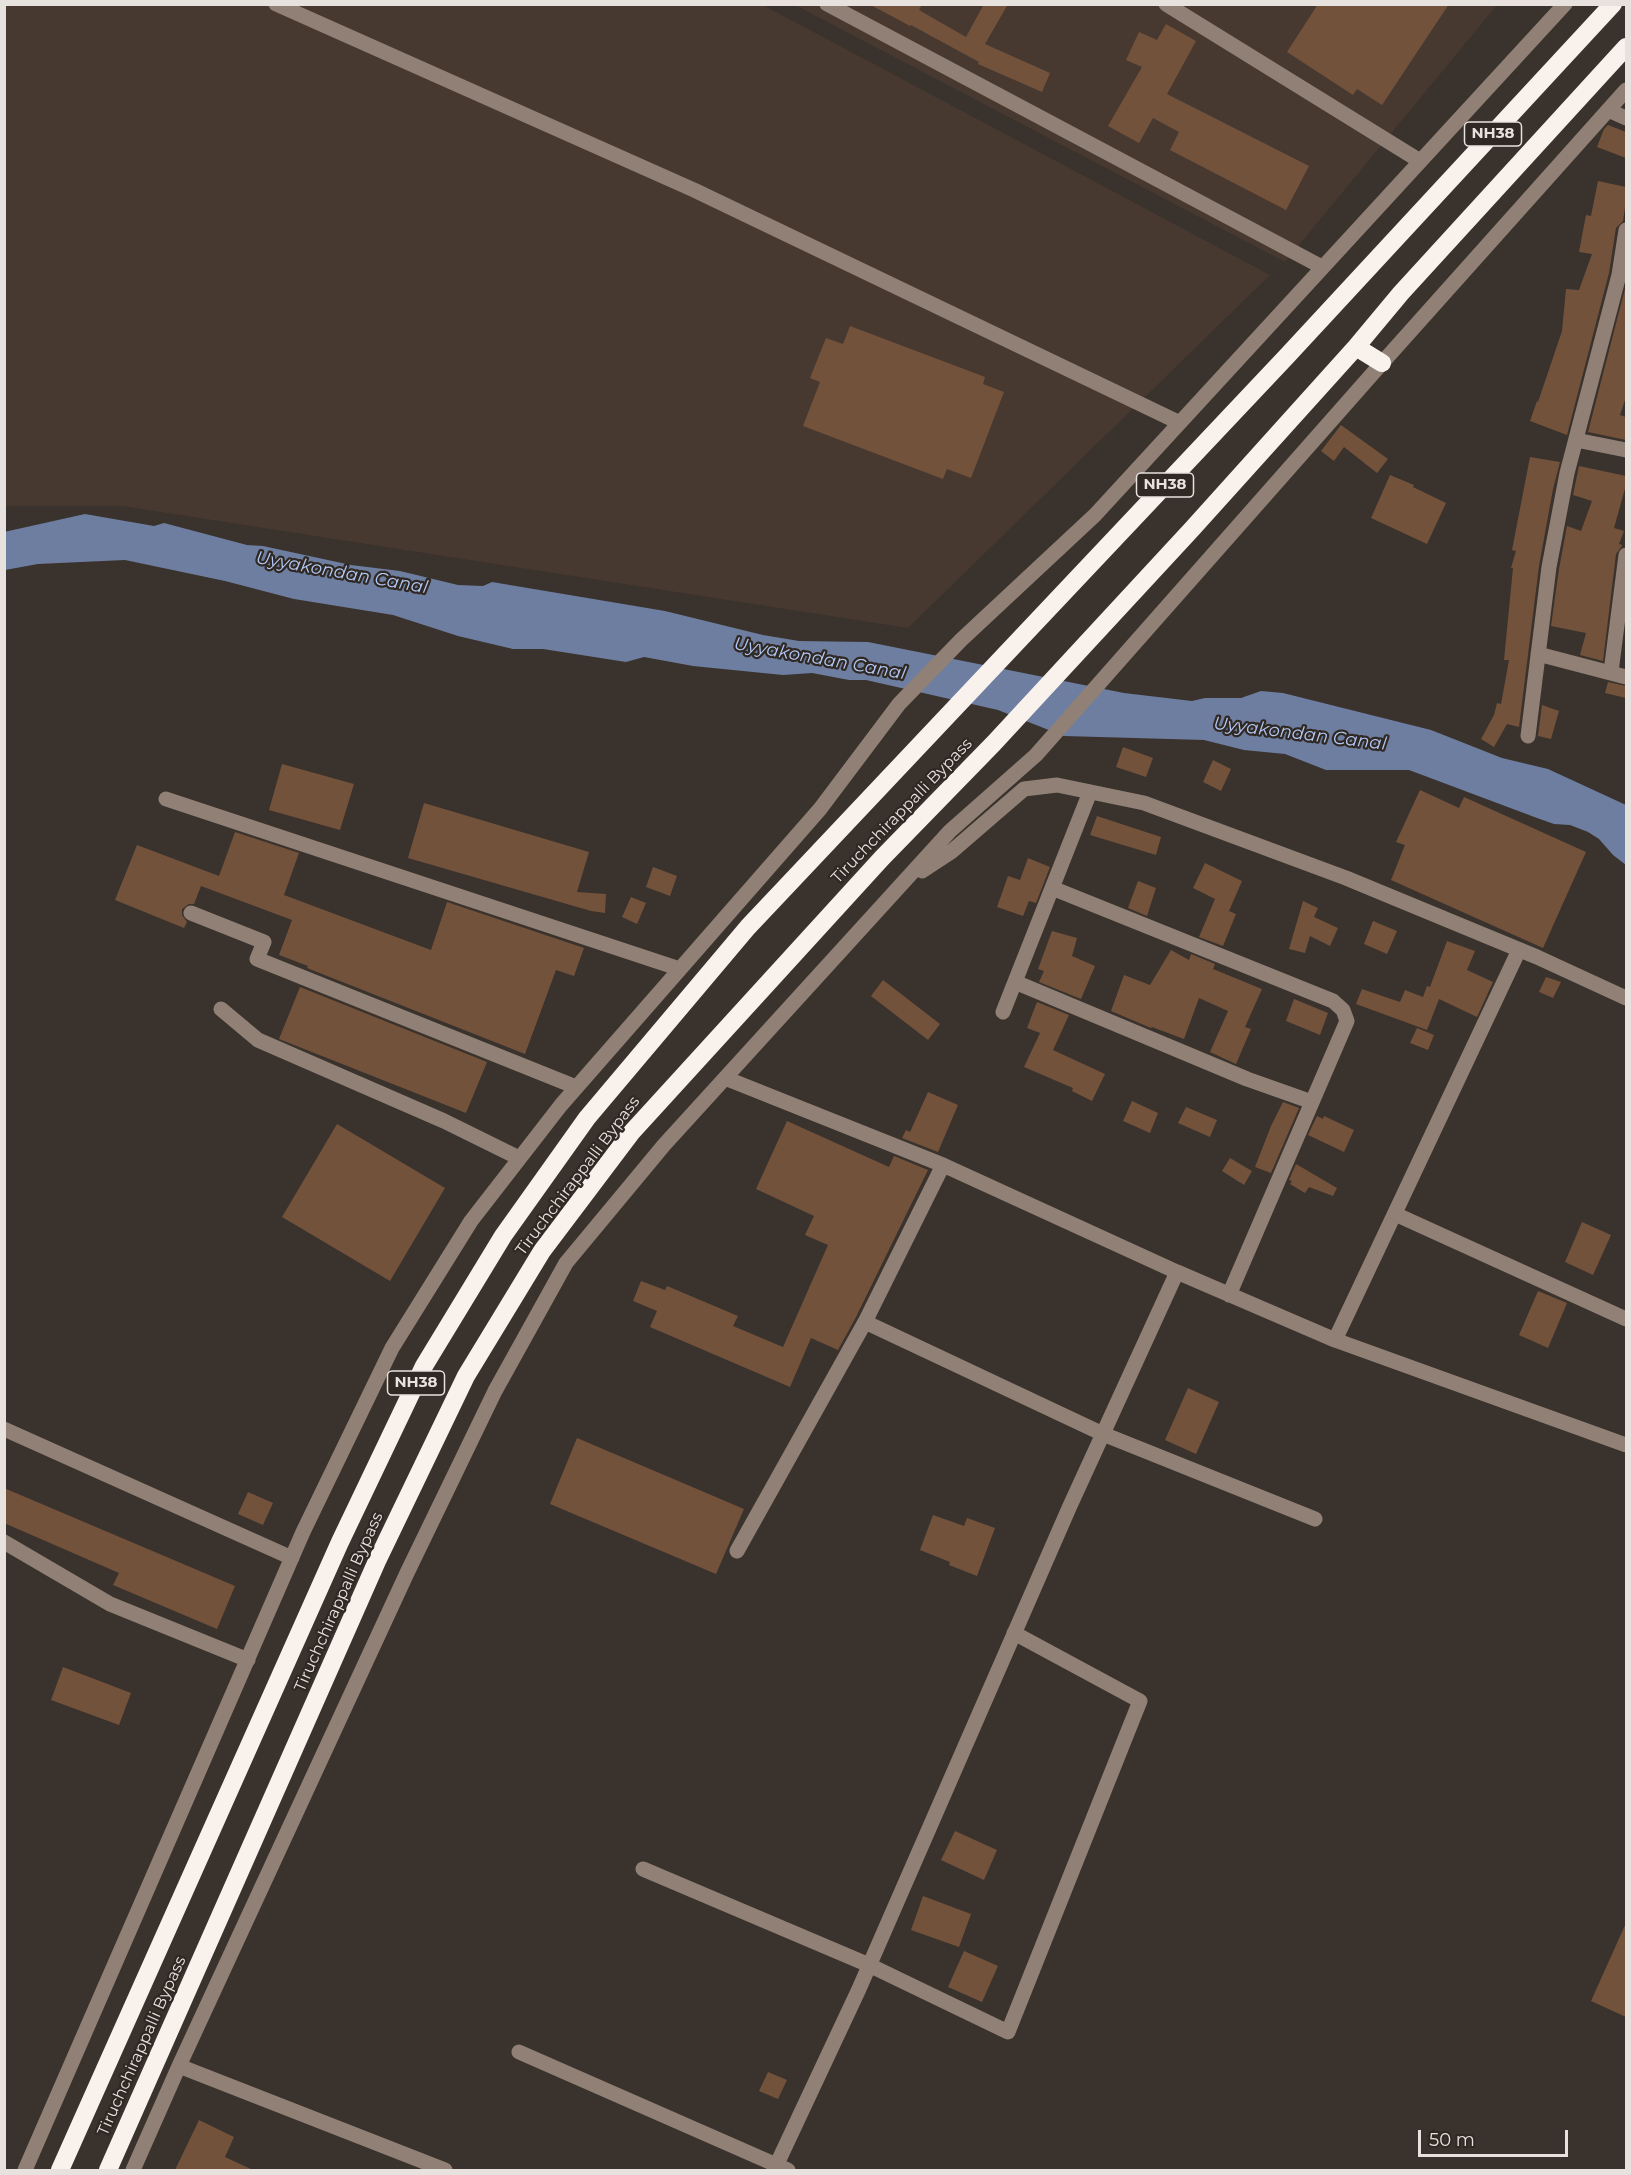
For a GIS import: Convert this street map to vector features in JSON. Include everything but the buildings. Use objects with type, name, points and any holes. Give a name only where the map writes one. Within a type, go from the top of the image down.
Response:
[{"type":"highway","name":"Tiruchchirappalli Bypass","points":[[60,2170],[340,1542],[424,1366],[503,1236],[587,1118],[748,927],[1295,347],[1613,4]]},
{"type":"highway","name":"NH38","points":[[1356,347],[1401,293],[1626,47]]},
{"type":"highway","name":"Tiruchchirappalli Bypass","points":[[108,2170],[377,1561],[466,1376],[542,1251],[631,1133],[874,866],[994,743],[1356,347]]},
{"type":"highway","points":[[1356,347],[1382,363]]},
{"type":"street","points":[[276,4],[694,190],[1178,422]]},
{"type":"street","points":[[827,4],[1322,267]]},
{"type":"street","points":[[1166,4],[1420,161]]},
{"type":"street","points":[[24,2170],[292,1558],[392,1348],[471,1221],[576,1088],[820,809],[899,704],[961,640],[1095,515],[1561,6]]},
{"type":"street","points":[[133,2170],[407,1573],[495,1391],[566,1263],[663,1145],[950,831],[1036,755],[1626,90]]},
{"type":"street","points":[[1608,110],[1626,118]]},
{"type":"street","points":[[1528,736],[1549,567],[1567,472],[1619,275],[1626,233]]},
{"type":"street","points":[[1576,440],[1626,450]]},
{"type":"street","points":[[1611,672],[1625,584],[1626,555]]},
{"type":"street","points":[[1538,654],[1626,677]]},
{"type":"street","points":[[903,883],[951,852],[1024,789],[1057,784],[1155,807],[1346,878],[1519,950],[1626,998]]},
{"type":"street","points":[[1003,1012],[1090,792]]},
{"type":"street","points":[[166,799],[680,969]]},
{"type":"street","points":[[1052,888],[1333,1001],[1343,1010],[1347,1021],[1229,1295]]},
{"type":"street","points":[[191,913],[264,942],[257,959],[576,1088]]},
{"type":"street","points":[[1335,1340],[1519,950]]},
{"type":"street","points":[[1015,982],[1247,1079],[1312,1102]]},
{"type":"street","points":[[221,1009],[258,1040],[444,1121],[519,1158]]},
{"type":"street","points":[[725,1078],[943,1166],[1177,1272],[1335,1340],[1626,1445]]},
{"type":"street","points":[[737,1551],[866,1322],[943,1166]]},
{"type":"street","points":[[1395,1214],[1626,1319]]},
{"type":"street","points":[[519,2052],[782,2168],[1014,1633],[1177,1272]]},
{"type":"street","points":[[866,1322],[1103,1434],[1315,1519]]},
{"type":"street","points":[[4,1429],[292,1558]]},
{"type":"street","points":[[4,1542],[110,1604],[248,1660]]},
{"type":"street","points":[[643,1869],[869,1965],[1008,2032],[1140,1701],[1014,1633]]},
{"type":"street","points":[[179,2066],[445,2170]]},
{"type":"shaded area","points":[[5,5],[763,5],[1270,275],[908,628],[122,506],[5,506]]},
{"type":"shaded area","points":[[795,5],[1497,5],[1285,262]]},
{"type":"water","name":"Uyyakondan Canal","points":[[85,514],[154,526],[164,523],[247,545],[263,546],[351,565],[400,571],[458,585],[483,586],[492,582],[665,611],[763,635],[799,641],[868,642],[1124,693],[1192,701],[1205,698],[1241,698],[1261,691],[1283,693],[1431,730],[1502,758],[1548,769],[1626,805],[1626,865],[1613,855],[1599,839],[1588,832],[1570,825],[1554,824],[1409,770],[1326,770],[1285,754],[1244,750],[1204,740],[1064,736],[998,710],[866,680],[849,680],[812,673],[783,675],[693,666],[644,657],[626,662],[543,649],[513,649],[458,636],[393,615],[294,599],[225,581],[125,560],[38,564],[5,570],[4,532]]}]
